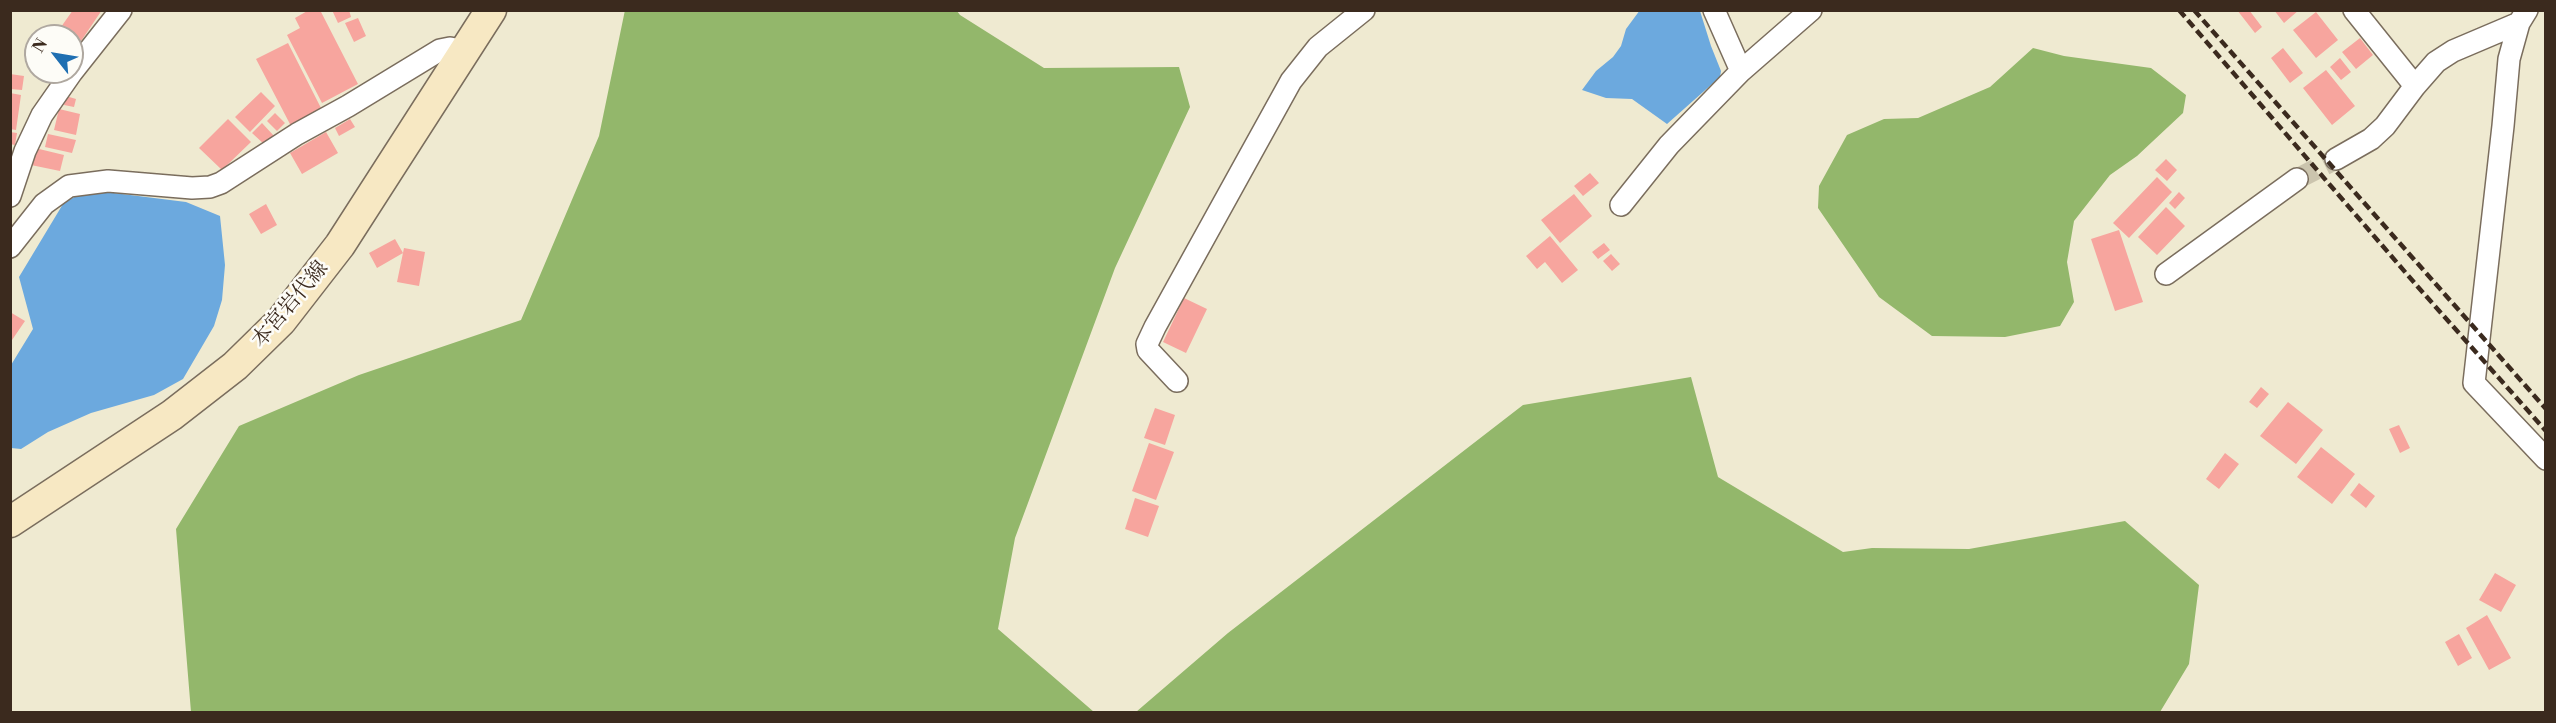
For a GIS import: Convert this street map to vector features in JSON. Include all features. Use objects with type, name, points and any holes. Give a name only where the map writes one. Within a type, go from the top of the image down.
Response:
[{"type":"main road","name":"本宮岩代線","points":[[10,522],[172,415],[259,345],[305,292],[340,245],[492,10]]},
{"type":"street","points":[[84,57],[121,10]]},
{"type":"street","points":[[1177,381],[1148,350],[1147,344],[1155,327],[1291,81],[1318,47],[1364,10]]},
{"type":"street","points":[[1714,10],[1741,71]]},
{"type":"street","points":[[1622,205],[1669,145],[1741,71],[1811,10]]},
{"type":"street","points":[[2354,10],[2415,86]]},
{"type":"street","points":[[2336,159],[2371,140],[2402,106],[2429,69],[2453,51],[2523,17]]},
{"type":"street","points":[[2523,17],[2509,59],[2474,383],[2546,459]]},
{"type":"street","points":[[10,247],[44,204],[69,186],[108,181],[192,188],[210,187],[221,183],[297,134],[440,50],[450,48],[465,51]]},
{"type":"street","points":[[10,196],[24,151],[42,115],[64,84]]},
{"type":"street","points":[[2166,274],[2297,179]]},
{"type":"green space","points":[[625,10],[957,11],[1044,68],[1179,67],[1190,107],[1115,268],[1015,538],[998,629],[1094,712],[191,712],[176,529],[239,426],[359,375],[521,320],[599,136]]},
{"type":"green space","points":[[2033,48],[2064,56],[2151,68],[2186,95],[2183,113],[2137,156],[2110,175],[2074,221],[2067,262],[2074,302],[2060,326],[2005,337],[1932,336],[1879,297],[1818,208],[1819,186],[1847,135],[1884,119],[1918,118],[1990,87]]},
{"type":"green space","points":[[1691,377],[1718,477],[1843,552],[1872,548],[1969,549],[2125,521],[2199,585],[2189,664],[2160,712],[1136,712],[1228,633],[1523,405]]},
{"type":"water","points":[[1640,10],[1700,11],[1721,71],[1720,77],[1667,124],[1632,99],[1606,98],[1582,90],[1596,71],[1613,57],[1621,46],[1626,29]]},
{"type":"water","points":[[106,192],[186,202],[220,216],[225,265],[222,300],[214,326],[183,379],[154,395],[91,413],[48,432],[21,449],[11,448],[11,365],[33,329],[19,277],[63,204],[79,194]]},
{"type":"building","points":[[73,10],[102,10],[84,37],[84,24],[63,24]]},
{"type":"building","points":[[309,10],[320,10],[358,84],[322,103],[287,35],[300,28],[295,18]]},
{"type":"building","points":[[332,10],[349,10],[351,17],[338,23]]},
{"type":"building","points":[[2237,10],[2249,10],[2262,27],[2255,33]]},
{"type":"building","points":[[2274,10],[2299,10],[2284,23]]},
{"type":"building","points":[[2316,12],[2338,40],[2316,58],[2293,30]]},
{"type":"building","points":[[358,18],[366,36],[354,42],[345,23]]},
{"type":"building","points":[[2360,38],[2373,55],[2356,69],[2342,52]]},
{"type":"building","points":[[288,43],[322,110],[291,126],[256,59]]},
{"type":"building","points":[[2283,48],[2303,73],[2290,83],[2271,58]]},
{"type":"building","points":[[2340,58],[2351,72],[2341,80],[2330,67]]},
{"type":"building","points":[[2326,70],[2355,106],[2332,125],[2303,88]]},
{"type":"building","points":[[10,74],[24,76],[22,90],[10,89]]},
{"type":"building","points":[[261,92],[275,106],[250,132],[235,117]]},
{"type":"building","points":[[10,93],[21,95],[16,130],[10,129]]},
{"type":"building","points":[[66,96],[76,99],[74,107],[64,105]]},
{"type":"building","points":[[59,109],[80,114],[76,135],[54,130]]},
{"type":"building","points":[[275,113],[285,123],[277,131],[267,121]]},
{"type":"building","points":[[228,119],[251,142],[222,170],[199,148]]},
{"type":"building","points":[[350,119],[355,127],[339,136],[335,128]]},
{"type":"building","points":[[262,123],[274,136],[265,145],[252,133]]},
{"type":"building","points":[[10,132],[17,133],[15,145],[10,144]]},
{"type":"building","points":[[326,132],[338,153],[302,174],[290,153]]},
{"type":"building","points":[[48,134],[76,140],[72,153],[45,147]]},
{"type":"building","points":[[35,148],[64,155],[60,171],[31,165]]},
{"type":"building","points":[[2166,159],[2177,170],[2167,181],[2155,170]]},
{"type":"building","points":[[1590,173],[1599,183],[1583,196],[1574,186]]},
{"type":"building","points":[[2157,177],[2172,192],[2129,238],[2113,223]]},
{"type":"building","points":[[2179,192],[2185,198],[2175,209],[2169,203]]},
{"type":"building","points":[[1574,194],[1592,216],[1560,243],[1541,220]]},
{"type":"building","points":[[266,204],[277,225],[261,234],[249,214]]},
{"type":"building","points":[[2166,207],[2185,226],[2157,255],[2138,237]]},
{"type":"building","points":[[2119,230],[2143,302],[2115,311],[2091,239]]},
{"type":"building","points":[[1550,236],[1578,270],[1562,283],[1545,262],[1537,269],[1526,256]]},
{"type":"building","points":[[395,239],[403,253],[377,268],[369,253]]},
{"type":"building","points":[[1604,243],[1610,250],[1598,259],[1592,252]]},
{"type":"building","points":[[404,248],[425,252],[419,286],[397,282]]},
{"type":"building","points":[[1611,254],[1620,264],[1612,271],[1603,261]]},
{"type":"building","points":[[1184,298],[1207,309],[1186,353],[1163,342]]},
{"type":"building","points":[[10,312],[25,321],[12,340],[10,339]]},
{"type":"building","points":[[2261,387],[2269,394],[2257,408],[2249,402]]},
{"type":"building","points":[[2288,402],[2323,430],[2296,464],[2260,436]]},
{"type":"building","points":[[1155,408],[1175,415],[1165,445],[1144,438]]},
{"type":"building","points":[[2399,425],[2410,448],[2400,453],[2389,429]]},
{"type":"building","points":[[1149,443],[1174,452],[1156,500],[1132,491]]},
{"type":"building","points":[[2321,447],[2355,474],[2332,504],[2297,477]]},
{"type":"building","points":[[2225,453],[2239,464],[2219,489],[2206,479]]},
{"type":"building","points":[[2359,483],[2375,496],[2366,508],[2350,495]]},
{"type":"building","points":[[1135,498],[1159,506],[1148,537],[1125,529]]},
{"type":"building","points":[[2495,573],[2516,585],[2501,612],[2479,600]]},
{"type":"building","points":[[2487,615],[2511,658],[2489,670],[2466,628]]},
{"type":"building","points":[[2459,634],[2472,658],[2458,666],[2445,642]]},
{"type":"tunnel","points":[[2297,179],[2336,159]]},
{"type":"railway","points":[[2179,10],[2418,287],[2546,431]]},
{"type":"railway","points":[[2194,10],[2546,409]]}]
